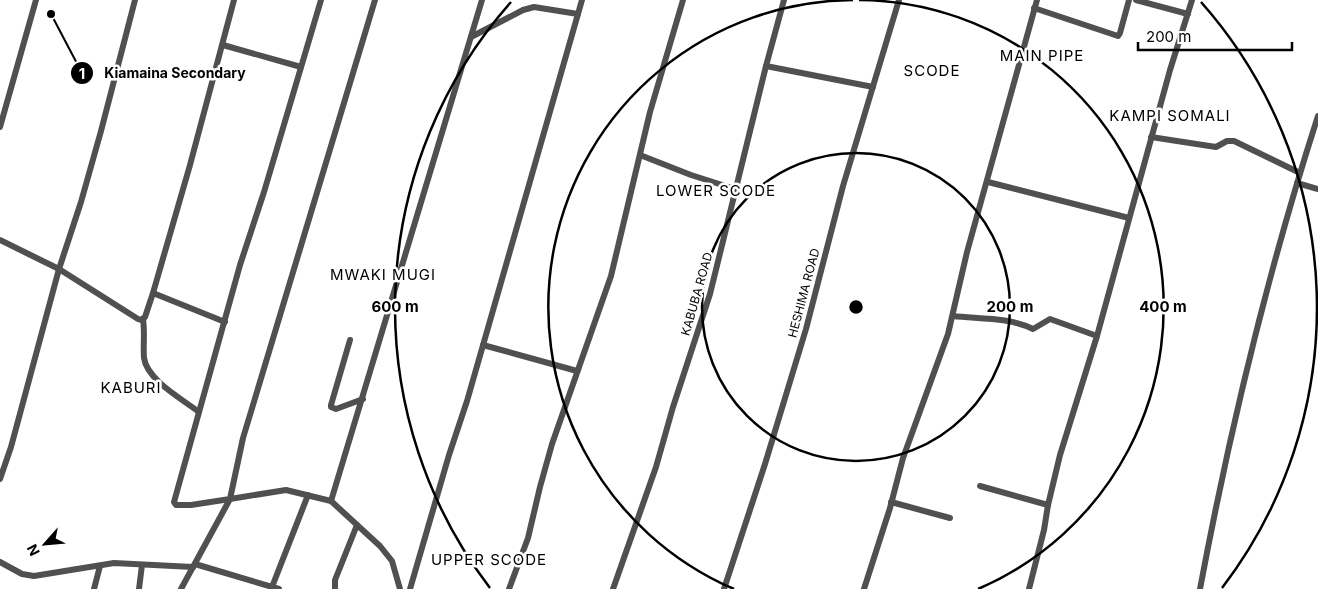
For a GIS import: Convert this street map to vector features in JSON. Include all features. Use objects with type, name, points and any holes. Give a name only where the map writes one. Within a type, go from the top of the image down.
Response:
[{"type":"street","points":[[0,127],[36,0]]},
{"type":"street","points":[[0,479],[19,420],[59,270],[81,202],[136,0]]},
{"type":"street","points":[[199,412],[164,386],[148,371],[144,359],[144,319],[223,45],[234,0]]},
{"type":"street","points":[[321,0],[264,192],[240,265],[174,503],[178,505],[191,505],[286,490],[331,501],[380,546],[392,561],[400,589]]},
{"type":"street","points":[[182,589],[230,499],[246,429],[375,0]]},
{"type":"street","points":[[331,501],[482,0]]},
{"type":"street","points":[[410,589],[483,345],[582,0]]},
{"type":"street","points":[[509,589],[528,538],[550,452],[610,276],[650,112],[683,0]]},
{"type":"street","name":"KABUBA ROAD","points":[[613,589],[656,467],[673,407],[710,294],[784,0]]},
{"type":"street","name":"HESHIMA ROAD","points":[[724,589],[765,464],[806,329],[843,186],[899,0]]},
{"type":"street","points":[[864,589],[903,458],[941,358],[1037,0]]},
{"type":"street","points":[[1034,8],[1118,36],[1130,0]]},
{"type":"street","points":[[1136,0],[1188,14]]},
{"type":"street","points":[[1029,589],[1060,455],[1097,336],[1151,137],[1192,0]]},
{"type":"street","points":[[471,37],[534,6],[578,14]]},
{"type":"street","points":[[223,45],[301,67]]},
{"type":"street","points":[[766,66],[873,87]]},
{"type":"street","points":[[1200,589],[1230,438],[1246,370],[1268,292],[1274,258],[1318,116]]},
{"type":"street","points":[[1151,137],[1216,147],[1227,141],[1234,141],[1300,173]]},
{"type":"street","points":[[640,155],[691,176],[735,189]]},
{"type":"street","points":[[988,182],[1129,218]]},
{"type":"street","points":[[1297,183],[1318,190]]},
{"type":"street","points":[[0,240],[59,270],[138,320],[144,319]]},
{"type":"street","points":[[153,293],[225,322]]},
{"type":"street","points":[[953,316],[999,320],[1033,329],[1050,319],[1097,336]]},
{"type":"street","points":[[350,340],[331,407],[336,409],[362,399]]},
{"type":"street","points":[[483,345],[577,371]]},
{"type":"street","points":[[980,486],[1048,505]]},
{"type":"street","points":[[272,586],[308,494]]},
{"type":"street","points":[[891,502],[950,518]]},
{"type":"street","points":[[335,589],[335,580],[357,525]]},
{"type":"street","points":[[0,562],[22,574],[34,576],[114,563],[194,566],[279,589]]},
{"type":"street","points":[[139,589],[142,565]]},
{"type":"street","points":[[94,589],[100,566]]},
{"type":"place","name":"Kiamaina Secondary","points":[[51,14]]},
{"type":"district","name":"MAIN PIPE","points":[[1042,56]]},
{"type":"district","name":"SCODE","points":[[932,71]]},
{"type":"district","name":"KAMPI SOMALI","points":[[1170,116]]},
{"type":"district","name":"LOWER SCODE","points":[[716,191]]},
{"type":"district","name":"MWAKI MUGI","points":[[383,275]]},
{"type":"district","name":"KABURI","points":[[131,388]]},
{"type":"district","name":"UPPER SCODE","points":[[489,560]]}]
